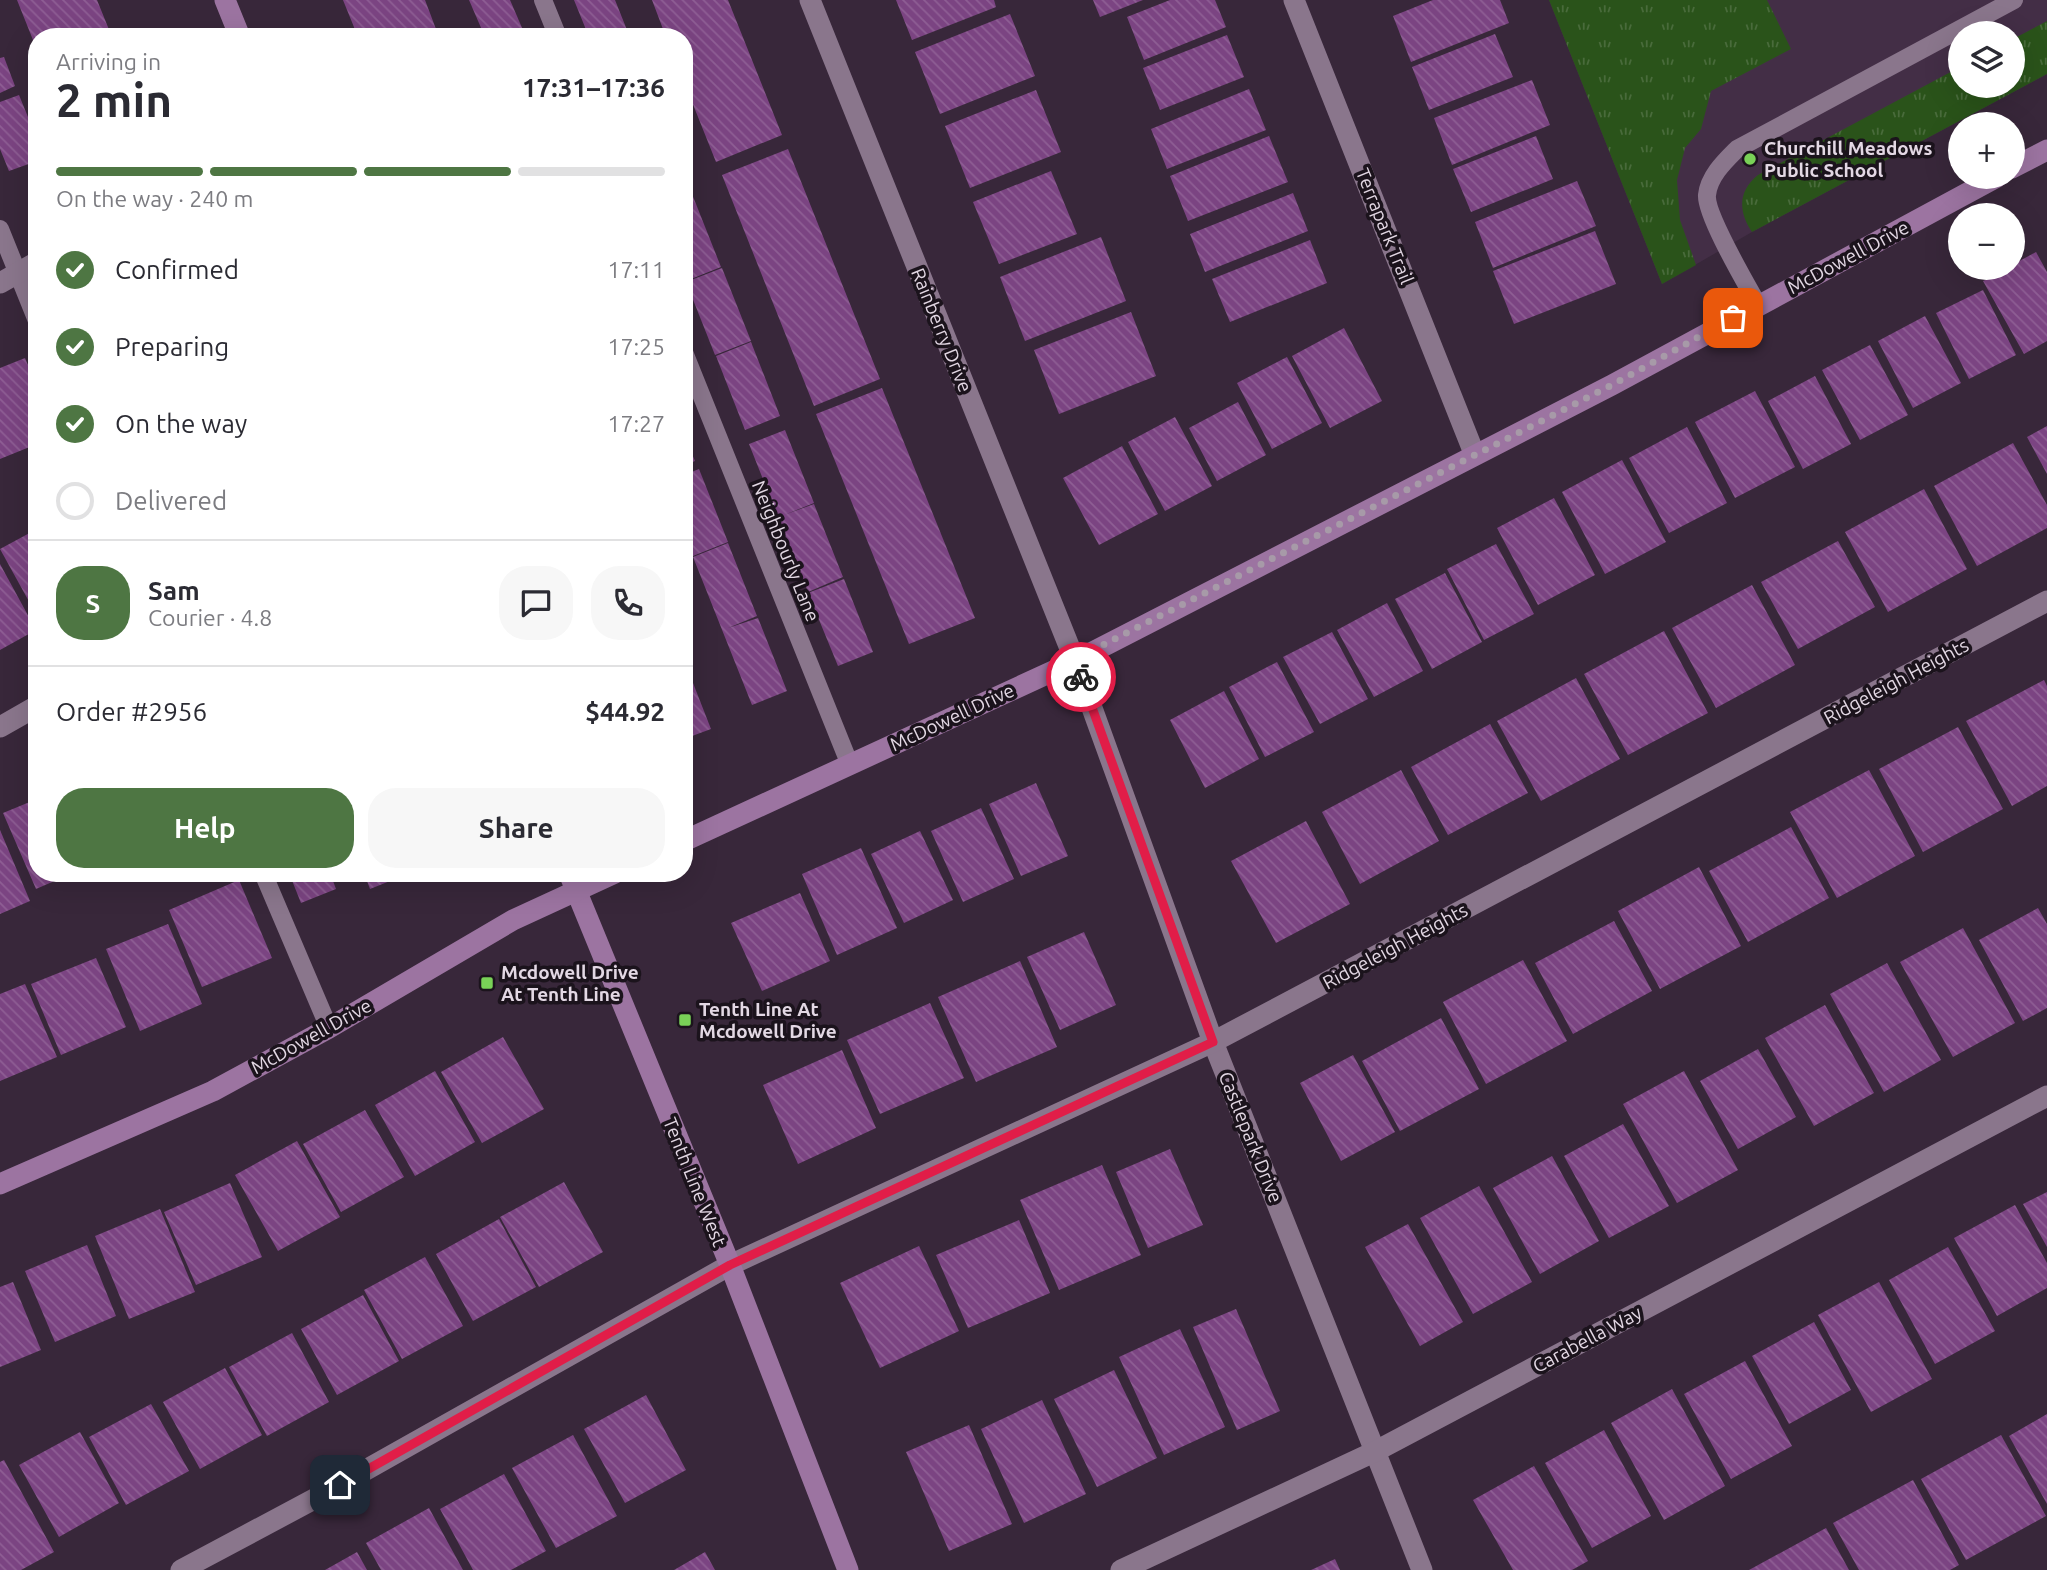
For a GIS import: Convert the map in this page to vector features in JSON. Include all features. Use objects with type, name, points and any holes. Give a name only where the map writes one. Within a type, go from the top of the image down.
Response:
[{"type":"street","points":[[225,0],[236,28]]},
{"type":"street","name":"Rainberry Drive","points":[[810,0],[1075,661]]},
{"type":"street","name":"Terrapark Trail","points":[[1294,0],[1475,453]]},
{"type":"street","points":[[2025,161],[2047,150]]},
{"type":"street","name":"McDowell Drive","points":[[693,837],[1075,661],[1475,453],[1612,385],[1975,189]]},
{"type":"street","points":[[9,278],[28,267]]},
{"type":"street","name":"Ridgeleigh Heights","points":[[181,1570],[316,1498],[730,1265],[1213,1042],[2047,601]]},
{"type":"street","name":"Castlepark Drive","points":[[1075,661],[1213,1042],[1422,1570]]},
{"type":"street","points":[[0,727],[28,711]]},
{"type":"street","name":"McDowell Drive","points":[[0,1184],[213,1091],[329,1028],[573,882]]},
{"type":"street","name":"Tenth Line West","points":[[573,882],[730,1265],[848,1570]]},
{"type":"street","name":"Carabella Way","points":[[1121,1570],[1376,1451],[2047,1096]]},
{"type":"lane","points":[[543,0],[554,28]]},
{"type":"lane","points":[[1758,305],[1713,217],[1707,195],[1718,168],[1737,149],[2014,0]]},
{"type":"lane","points":[[0,229],[9,278],[28,307]]},
{"type":"lane","name":"Neighbourly Lane","points":[[693,374],[850,765]]},
{"type":"lane","points":[[267,882],[329,1028]]},
{"type":"shaded area","name":"Churchill Meadows Public School","points":[[1549,0],[2047,0],[2047,74],[2025,86],[2025,21],[1948,21],[1948,98],[2002,98],[1976,112],[1948,112],[1948,127],[1752,232],[1662,284]]},
{"type":"green space","points":[[1549,0],[1767,0],[1791,49],[1711,91],[1701,129],[1685,148],[1677,180],[1680,220],[1696,265],[1662,284]]},
{"type":"green space","points":[[2047,21],[2047,74],[2025,86],[2025,33]]},
{"type":"green space","points":[[1948,73],[1948,98],[2002,98],[1976,112],[1948,112],[1948,127],[1752,232],[1744,216],[1742,202],[1751,181]]},
{"type":"building","points":[[17,0],[97,0],[108,28],[28,28]]},
{"type":"building","points":[[343,0],[425,0],[436,28],[354,28]]},
{"type":"building","points":[[469,0],[510,0],[522,28],[481,28]]},
{"type":"building","points":[[574,0],[615,0],[626,28],[585,28]]},
{"type":"building","points":[[652,0],[728,0],[782,135],[716,162],[693,104],[693,28],[663,28]]},
{"type":"building","points":[[896,0],[994,0],[996,7],[912,40]]},
{"type":"building","points":[[1093,0],[1143,0],[1100,17]]},
{"type":"building","points":[[1170,0],[1215,0],[1226,27],[1144,60],[1127,17]]},
{"type":"building","points":[[1433,0],[1500,0],[1509,23],[1411,62],[1393,16]]},
{"type":"building","points":[[1010,14],[1035,76],[940,114],[915,52]]},
{"type":"building","points":[[1495,34],[1513,77],[1429,110],[1412,67]]},
{"type":"building","points":[[1227,35],[1244,77],[1160,110],[1143,68]]},
{"type":"building","points":[[4,57],[15,86],[0,93],[0,58]]},
{"type":"building","points":[[1532,80],[1550,125],[1452,165],[1434,118]]},
{"type":"building","points":[[1249,89],[1266,130],[1167,169],[1151,129]]},
{"type":"building","points":[[1036,90],[1061,152],[970,188],[945,126]]},
{"type":"building","points":[[19,95],[28,117],[28,164],[9,171],[0,149],[0,102]]},
{"type":"building","points":[[1269,136],[1288,182],[1188,221],[1170,176]]},
{"type":"building","points":[[1536,136],[1553,179],[1471,212],[1453,169]]},
{"type":"building","points":[[788,149],[880,379],[814,406],[722,175]]},
{"type":"building","points":[[1051,171],[1077,234],[999,264],[973,202]]},
{"type":"building","points":[[1577,181],[1596,226],[1493,268],[1475,222]]},
{"type":"building","points":[[1293,193],[1308,231],[1205,272],[1190,234]]},
{"type":"building","points":[[693,197],[721,267],[693,278]]},
{"type":"building","points":[[1595,231],[1616,284],[1514,324],[1493,271]]},
{"type":"building","points":[[1101,237],[1126,301],[1025,341],[1000,277]]},
{"type":"building","points":[[1310,240],[1327,283],[1230,322],[1212,279]]},
{"type":"building","points":[[2036,252],[2047,272],[2047,341],[2024,354],[1983,281],[2025,280],[2025,258]]},
{"type":"building","points":[[722,268],[751,341],[715,355],[693,300],[693,279]]},
{"type":"building","points":[[1983,290],[2016,355],[1969,379],[1936,313]]},
{"type":"building","points":[[1131,312],[1156,376],[1059,414],[1034,350]]},
{"type":"building","points":[[1925,316],[1961,383],[1913,408],[1878,341]]},
{"type":"building","points":[[1344,328],[1382,401],[1330,428],[1292,356]]},
{"type":"building","points":[[751,342],[780,416],[745,430],[716,356]]},
{"type":"building","points":[[1870,345],[1908,415],[1860,440],[1822,370]]},
{"type":"building","points":[[1287,357],[1322,423],[1272,449],[1237,383]]},
{"type":"building","points":[[25,358],[28,365],[28,448],[0,459],[0,368]]},
{"type":"building","points":[[1815,376],[1851,444],[1803,469],[1768,401]]},
{"type":"building","points":[[882,388],[975,618],[909,644],[816,414]]},
{"type":"building","points":[[1755,391],[1795,467],[1735,498],[1695,422]]},
{"type":"building","points":[[1238,402],[1266,455],[1217,481],[1189,428]]},
{"type":"building","points":[[1175,417],[1212,486],[1165,511],[1128,442]]},
{"type":"building","points":[[2047,426],[2047,474],[2027,437]]},
{"type":"building","points":[[1687,427],[1727,503],[1669,533],[1629,458]]},
{"type":"building","points":[[785,430],[814,503],[784,515],[814,504],[843,577],[808,592],[749,444]]},
{"type":"building","points":[[2013,443],[2047,505],[2047,528],[1977,566],[1934,486]]},
{"type":"building","points":[[1122,446],[1158,514],[1099,545],[1063,478]]},
{"type":"building","points":[[1622,460],[1666,542],[1605,574],[1562,492]]},
{"type":"building","points":[[699,469],[728,542],[693,556],[693,471]]},
{"type":"building","points":[[1924,489],[1967,569],[1888,612],[1845,532]]},
{"type":"building","points":[[1554,498],[1595,575],[1538,605],[1497,528]]},
{"type":"building","points":[[28,534],[28,600],[0,549]]},
{"type":"building","points":[[1838,541],[1875,607],[1798,649],[1761,582]]},
{"type":"building","points":[[728,543],[757,616],[728,628],[758,618],[787,691],[752,705],[693,557]]},
{"type":"building","points":[[1496,544],[1534,614],[1484,640],[1447,569]]},
{"type":"building","points":[[0,564],[28,615],[28,634],[0,650]]},
{"type":"building","points":[[1445,573],[1482,642],[1432,669],[1395,599]]},
{"type":"building","points":[[844,579],[873,652],[838,666],[808,593]]},
{"type":"building","points":[[1752,585],[1795,665],[1716,708],[1672,628]]},
{"type":"building","points":[[1387,603],[1423,671],[1374,697],[1337,630]]},
{"type":"building","points":[[1664,631],[1708,713],[1628,755],[1584,674]]},
{"type":"building","points":[[1332,632],[1368,699],[1320,724],[1283,657]]},
{"type":"building","points":[[1277,662],[1314,732],[1265,757],[1229,687]]},
{"type":"building","points":[[1576,678],[1620,759],[1541,801],[1497,721]]},
{"type":"building","points":[[2044,680],[2047,686],[2047,786],[2012,806],[1966,721]]},
{"type":"building","points":[[693,683],[711,729],[693,736]]},
{"type":"building","points":[[1224,691],[1259,759],[1205,788],[1170,720]]},
{"type":"building","points":[[1490,724],[1528,793],[1448,835],[1411,767]]},
{"type":"building","points":[[1958,727],[2003,809],[1923,852],[1879,769]]},
{"type":"building","points":[[1401,770],[1439,841],[1360,884],[1322,812]]},
{"type":"building","points":[[1869,770],[1915,856],[1837,898],[1790,812]]},
{"type":"building","points":[[1036,783],[1068,856],[1021,876],[989,804]]},
{"type":"building","points":[[28,803],[28,871],[3,813]]},
{"type":"building","points":[[981,808],[1014,879],[963,902],[931,831]]},
{"type":"building","points":[[1306,821],[1350,904],[1276,943],[1231,861]]},
{"type":"building","points":[[1791,827],[1829,898],[1748,942],[1709,871]]},
{"type":"building","points":[[0,830],[30,901],[0,914]]},
{"type":"building","points":[[920,831],[953,900],[904,923],[871,854]]},
{"type":"building","points":[[861,848],[897,928],[837,955],[802,874]]},
{"type":"building","points":[[1699,867],[1741,946],[1660,989],[1618,911]]},
{"type":"building","points":[[33,882],[52,882],[36,889]]},
{"type":"building","points":[[240,882],[272,958],[202,987],[169,910]]},
{"type":"building","points":[[293,882],[333,882],[336,889],[301,903]]},
{"type":"building","points":[[367,882],[388,882],[370,889]]},
{"type":"building","points":[[800,893],[830,961],[762,991],[731,923]]},
{"type":"building","points":[[2038,908],[2047,924],[2047,1008],[2023,1021],[1979,940]]},
{"type":"building","points":[[1614,921],[1652,991],[1573,1034],[1535,963]]},
{"type":"building","points":[[168,924],[202,1004],[140,1031],[106,949]]},
{"type":"building","points":[[1963,928],[2015,1023],[1953,1057],[1900,962]]},
{"type":"building","points":[[1084,932],[1116,1005],[1060,1030],[1027,957]]},
{"type":"building","points":[[96,958],[126,1027],[61,1055],[31,984]]},
{"type":"building","points":[[1523,960],[1567,1041],[1486,1084],[1443,1002]]},
{"type":"building","points":[[1020,961],[1057,1047],[976,1082],[938,997]]},
{"type":"building","points":[[1887,963],[1941,1060],[1884,1092],[1830,994]]},
{"type":"building","points":[[25,984],[57,1057],[0,1081],[0,994]]},
{"type":"building","points":[[930,1003],[964,1078],[880,1114],[847,1040]]},
{"type":"building","points":[[1825,1005],[1874,1093],[1814,1126],[1765,1038]]},
{"type":"building","points":[[1441,1018],[1479,1089],[1400,1131],[1362,1061]]},
{"type":"building","points":[[503,1037],[544,1109],[482,1143],[441,1072]]},
{"type":"building","points":[[1758,1049],[1796,1117],[1738,1149],[1700,1081]]},
{"type":"building","points":[[842,1050],[876,1128],[798,1164],[763,1085]]},
{"type":"building","points":[[1353,1055],[1395,1132],[1341,1161],[1300,1083]]},
{"type":"building","points":[[435,1071],[475,1142],[415,1176],[375,1105]]},
{"type":"building","points":[[1684,1071],[1738,1170],[1677,1203],[1623,1104]]},
{"type":"building","points":[[365,1110],[404,1177],[341,1212],[303,1144]]},
{"type":"building","points":[[1623,1124],[1669,1206],[1609,1238],[1564,1156]]},
{"type":"building","points":[[297,1141],[340,1217],[278,1251],[235,1175]]},
{"type":"building","points":[[1170,1149],[1203,1225],[1148,1248],[1116,1172]]},
{"type":"building","points":[[1552,1156],[1599,1241],[1540,1274],[1493,1188]]},
{"type":"building","points":[[1102,1165],[1141,1255],[1059,1290],[1020,1200]]},
{"type":"building","points":[[564,1182],[603,1252],[539,1287],[500,1217]]},
{"type":"building","points":[[230,1183],[262,1257],[196,1285],[164,1212]]},
{"type":"building","points":[[1479,1186],[1532,1282],[1473,1314],[1420,1218]]},
{"type":"building","points":[[2047,1192],[2047,1247],[2023,1204]]},
{"type":"building","points":[[2015,1205],[2047,1263],[2047,1288],[1997,1316],[1954,1238]]},
{"type":"building","points":[[160,1209],[195,1292],[129,1319],[95,1236]]},
{"type":"building","points":[[499,1219],[536,1287],[473,1321],[436,1254]]},
{"type":"building","points":[[1019,1220],[1050,1293],[968,1328],[936,1255]]},
{"type":"building","points":[[1408,1224],[1463,1322],[1420,1346],[1365,1247]]},
{"type":"building","points":[[87,1245],[116,1316],[55,1342],[25,1271]]},
{"type":"building","points":[[919,1246],[959,1331],[880,1368],[840,1283]]},
{"type":"building","points":[[1948,1247],[1995,1331],[1935,1364],[1889,1280]]},
{"type":"building","points":[[425,1257],[463,1326],[402,1359],[364,1290]]},
{"type":"building","points":[[13,1282],[41,1350],[0,1367],[0,1287]]},
{"type":"building","points":[[1879,1282],[1932,1379],[1871,1412],[1818,1315]]},
{"type":"building","points":[[363,1295],[399,1361],[337,1395],[301,1329]]},
{"type":"building","points":[[1236,1309],[1280,1411],[1237,1430],[1193,1327]]},
{"type":"building","points":[[1814,1322],[1851,1390],[1789,1424],[1752,1356]]},
{"type":"building","points":[[1180,1329],[1225,1427],[1164,1455],[1119,1357]]},
{"type":"building","points":[[292,1333],[329,1402],[267,1436],[229,1367]]},
{"type":"building","points":[[1745,1361],[1792,1446],[1731,1479],[1684,1394]]},
{"type":"building","points":[[225,1368],[262,1435],[200,1469],[163,1402]]},
{"type":"building","points":[[1114,1370],[1157,1458],[1097,1487],[1054,1399]]},
{"type":"building","points":[[1672,1389],[1725,1486],[1664,1520],[1611,1423]]},
{"type":"building","points":[[646,1395],[686,1470],[625,1503],[584,1429]]},
{"type":"building","points":[[1042,1400],[1086,1494],[1024,1523],[981,1429]]},
{"type":"building","points":[[151,1404],[189,1471],[126,1505],[89,1437]]},
{"type":"building","points":[[2047,1414],[2047,1504],[2009,1436]]},
{"type":"building","points":[[969,1425],[1012,1524],[949,1551],[906,1452]]},
{"type":"building","points":[[1604,1430],[1651,1516],[1592,1548],[1545,1463]]},
{"type":"building","points":[[80,1432],[119,1503],[59,1537],[19,1465]]},
{"type":"building","points":[[573,1435],[617,1516],[556,1548],[512,1468]]},
{"type":"building","points":[[2001,1435],[2046,1516],[1966,1560],[1921,1479]]},
{"type":"building","points":[[4,1460],[54,1552],[21,1570],[0,1570],[0,1462]]},
{"type":"building","points":[[1534,1466],[1588,1561],[1572,1570],[1513,1570],[1473,1500]]},
{"type":"building","points":[[504,1474],[546,1551],[511,1570],[473,1570],[440,1509]]},
{"type":"building","points":[[1913,1480],[1959,1565],[1950,1570],[1859,1570],[1833,1523]]},
{"type":"building","points":[[429,1508],[463,1570],[381,1570],[366,1543]]},
{"type":"building","points":[[1826,1528],[1849,1570],[1749,1570]]},
{"type":"building","points":[[357,1552],[367,1570],[325,1570]]},
{"type":"building","points":[[705,1552],[715,1570],[674,1570]]},
{"type":"building","points":[[1335,1559],[1340,1570],[1311,1570]]},
{"type":"way so far","points":[[1081,677],[1075,661],[1103,645],[1612,385],[1733,318]]},
{"type":"place","name":"Churchill Meadows Public School","points":[[1750,159]]},
{"type":"place","name":"Mcdowell Drive At Tenth Line","points":[[487,983]]},
{"type":"place","name":"Tenth Line At Mcdowell Drive","points":[[685,1020]]},
{"type":"route","points":[[340,1485],[730,1265],[1213,1042],[1081,677]]}]
